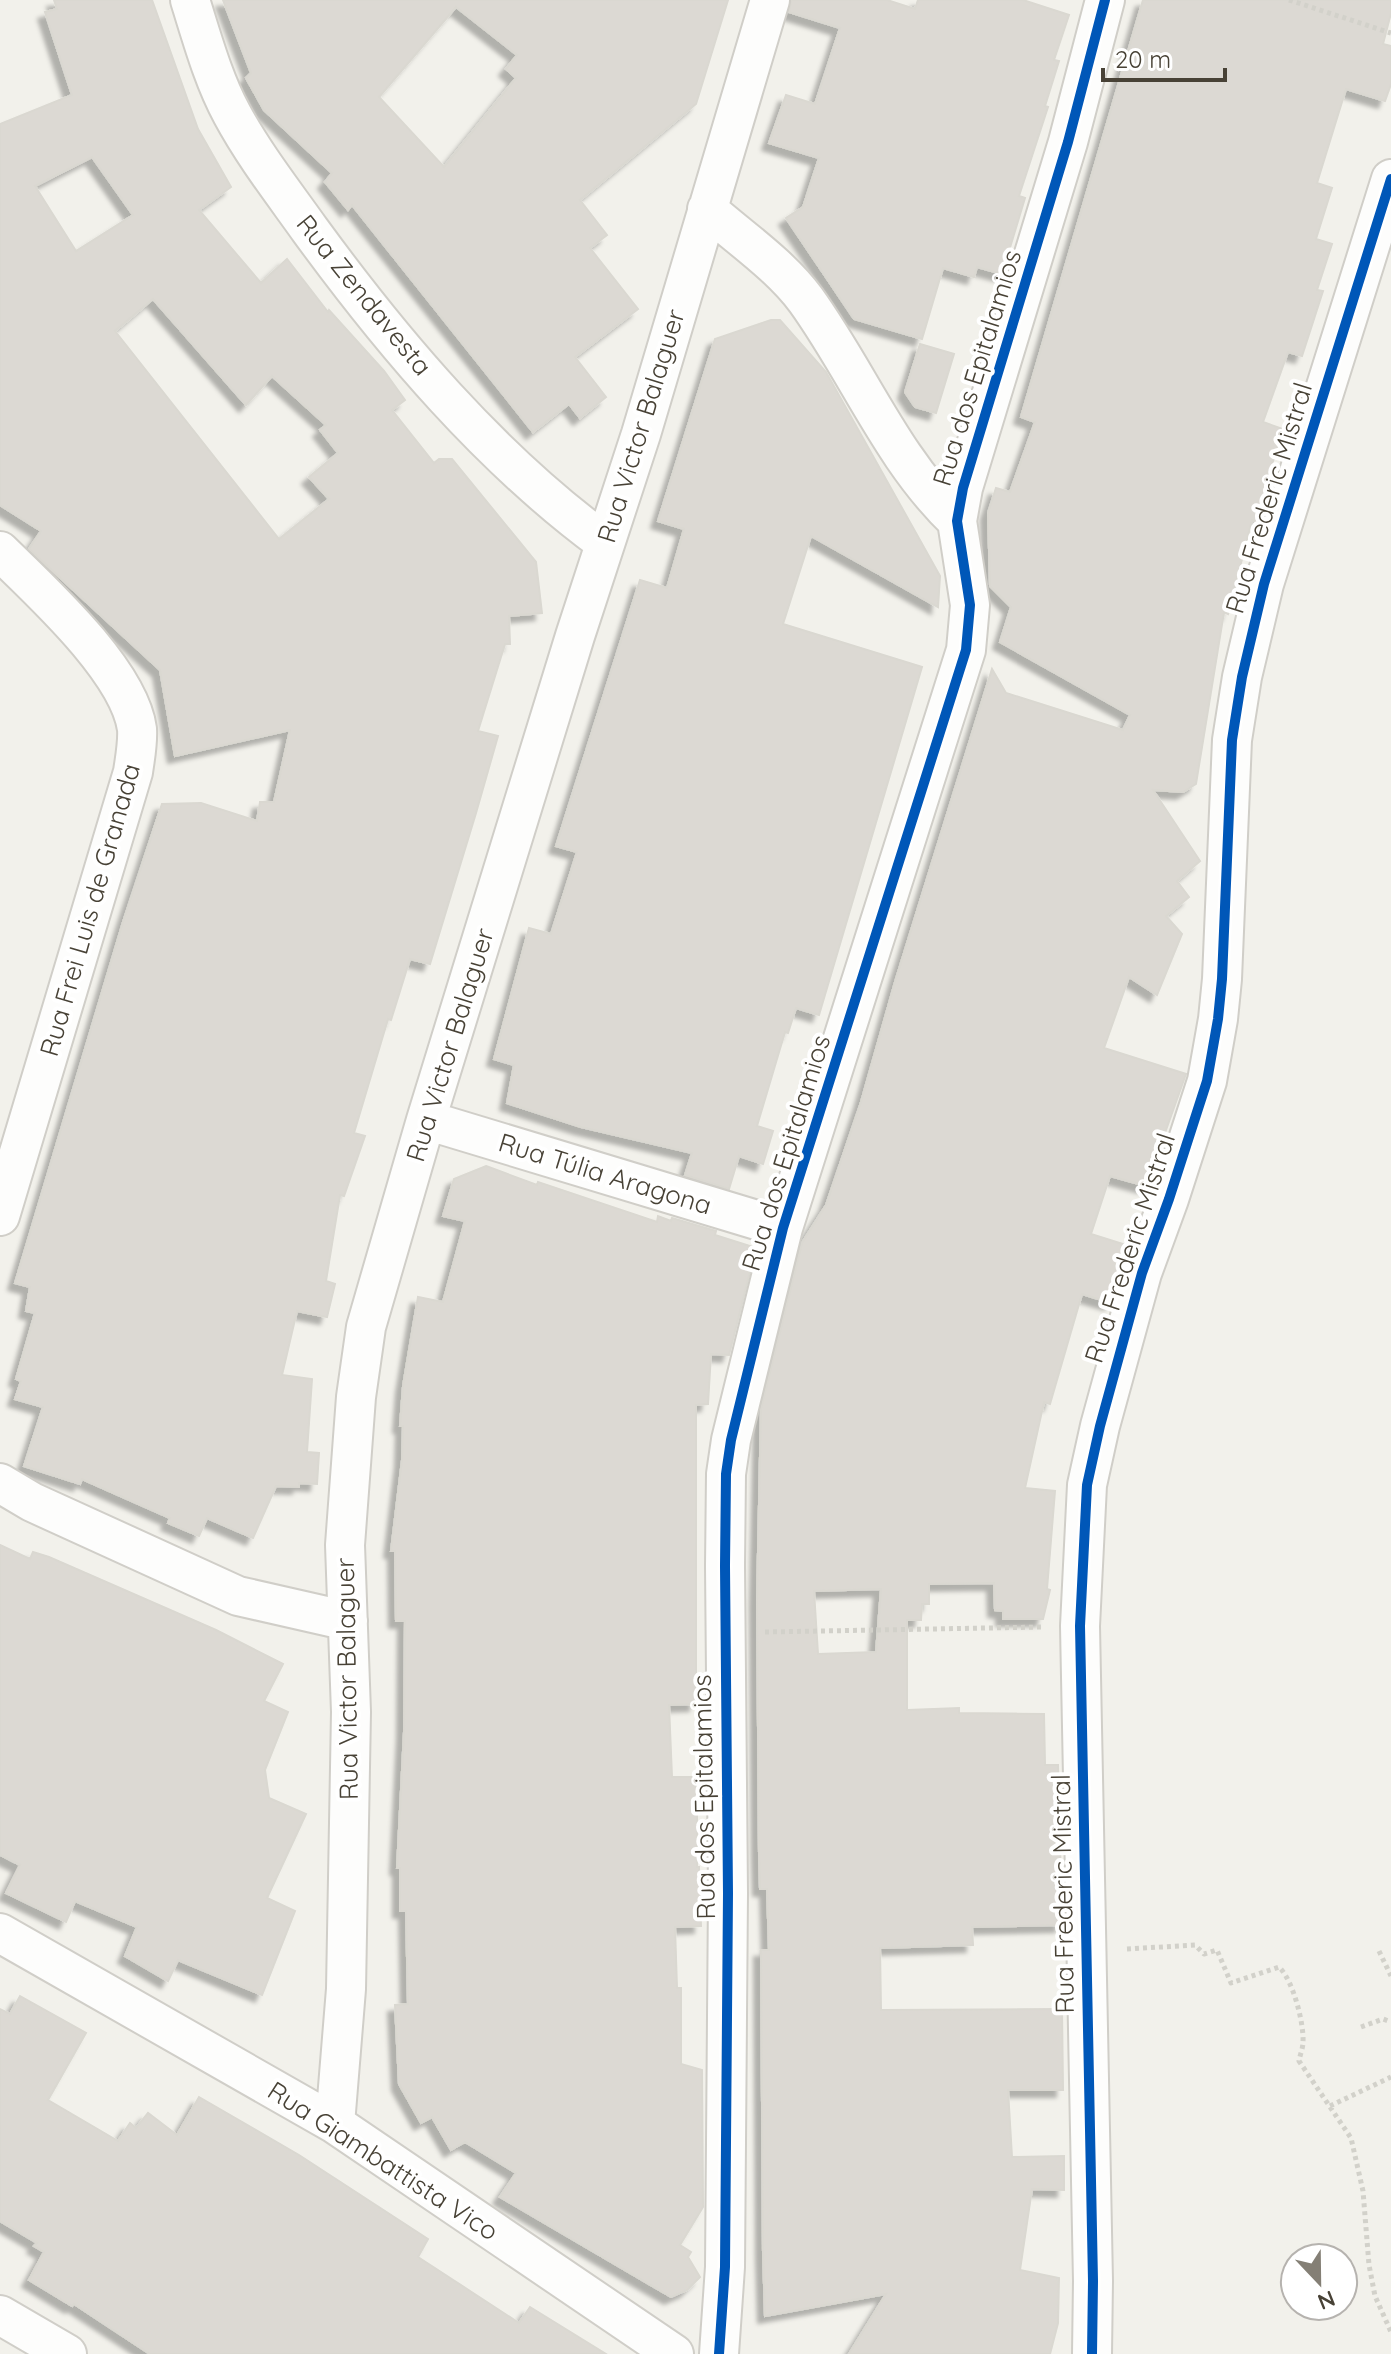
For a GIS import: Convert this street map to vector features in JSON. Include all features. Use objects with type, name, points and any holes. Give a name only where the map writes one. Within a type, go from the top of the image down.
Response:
[{"type":"street","name":"Rua Zendavesta","points":[[190,0],[204,47],[232,114],[269,173],[341,272],[429,377],[507,461],[563,511],[604,542]]},
{"type":"street","name":"Rua Victor Balaguer","points":[[335,2124],[346,1989],[351,1712],[345,1545],[356,1397],[366,1327],[426,1120],[604,542],[641,434],[770,0]]},
{"type":"street","name":"Rua dos Epitalamios","points":[[719,2354],[725,2267],[728,1893],[724,1631],[728,1463],[742,1390],[783,1228],[966,650],[970,605],[957,521],[963,488],[1068,142],[1105,0]]},
{"type":"street","name":"Rua Frederic Mistral","points":[[1092,2354],[1093,2265],[1080,1626],[1087,1485],[1142,1273],[1169,1199],[1212,1058],[1222,979],[1232,740],[1242,677],[1264,584],[1391,179]]},
{"type":"street","points":[[707,209],[778,270],[804,298],[914,472],[937,502],[957,521]]},
{"type":"street","name":"Rua Frei Luis de Granada","points":[[0,551],[37,587],[113,673],[123,686],[137,729],[133,772],[0,1216]]},
{"type":"street","name":"Rua Túlia Aragona","points":[[426,1120],[783,1228]]},
{"type":"street","points":[[0,1483],[32,1502],[238,1596],[348,1621]]},
{"type":"street","name":"Rua Giambattista Vico","points":[[0,1933],[335,2124],[674,2354]]},
{"type":"street","points":[[0,2315],[67,2354]]},
{"type":"path","points":[[1289,0],[1391,33]]},
{"type":"path","points":[[724,1631],[1080,1626]]},
{"type":"path","points":[[1086,1941],[1106,1950],[1195,1945],[1204,1954],[1217,1950],[1231,1983],[1279,1967],[1284,1970],[1296,1999],[1304,2041],[1299,2061],[1351,2138],[1363,2191],[1369,2265],[1375,2296],[1391,2332]]},
{"type":"path","points":[[1379,1951],[1391,1976]]},
{"type":"path","points":[[1361,2027],[1383,2019],[1391,2022]]},
{"type":"path","points":[[1330,2106],[1391,2077]]},
{"type":"building","points":[[54,0],[152,0],[198,129],[231,187],[199,210],[261,283],[287,259],[328,312],[384,371],[405,400],[392,410],[434,463],[439,459],[452,459],[536,562],[542,613],[509,616],[510,644],[505,644],[478,731],[498,736],[476,813],[430,964],[410,959],[391,1020],[388,1019],[354,1133],[365,1136],[344,1196],[340,1195],[326,1281],[335,1284],[327,1317],[297,1311],[282,1375],[312,1379],[307,1452],[319,1453],[317,1484],[276,1486],[253,1538],[207,1518],[199,1536],[168,1523],[170,1518],[82,1479],[80,1484],[24,1466],[43,1407],[15,1399],[21,1381],[16,1379],[35,1313],[26,1311],[30,1287],[15,1283],[123,922],[162,804],[201,803],[257,821],[260,802],[274,802],[290,730],[175,756],[160,670],[29,549],[41,531],[0,505],[0,124],[72,95],[45,12],[57,9]],"holes":[[[92,157],[133,215],[76,251],[35,186]],[[153,299],[246,405],[272,376],[326,425],[320,430],[338,453],[309,477],[329,499],[279,539],[115,331]]]},
{"type":"building","points":[[223,0],[728,0],[696,104],[580,200],[607,235],[590,248],[638,309],[575,357],[606,397],[580,418],[569,404],[533,432],[352,205],[348,210],[325,182],[332,173],[264,110],[246,78],[251,73]],"holes":[[[456,7],[517,55],[506,69],[516,78],[444,167],[379,97]]]},
{"type":"building","points":[[791,0],[887,0],[915,9],[918,0],[1023,0],[1069,15],[1054,60],[1059,61],[1045,106],[1048,107],[1019,196],[1025,198],[1002,274],[977,267],[974,277],[943,268],[922,339],[854,319],[786,218],[803,207],[819,158],[769,143],[786,95],[815,104],[840,28],[789,12]]},
{"type":"building","points":[[1143,0],[1391,0],[1383,44],[1391,46],[1391,84],[1385,101],[1346,89],[1317,183],[1332,188],[1316,239],[1332,244],[1317,290],[1323,291],[1302,356],[1288,352],[1263,422],[1283,429],[1269,474],[1274,476],[1258,522],[1252,520],[1228,614],[1224,612],[1196,784],[1183,792],[1153,790],[1200,861],[1177,881],[1189,897],[1166,916],[1182,934],[1157,995],[1129,977],[1104,1048],[1186,1074],[1146,1186],[1110,1176],[1091,1234],[1129,1246],[1111,1303],[1082,1294],[1050,1404],[1044,1402],[1025,1488],[1055,1491],[1047,1589],[1050,1590],[1043,1619],[1003,1619],[1003,1611],[995,1610],[994,1583],[929,1584],[929,1604],[922,1604],[921,1620],[907,1620],[907,1710],[959,1708],[959,1713],[1044,1714],[1045,1765],[1058,1765],[1062,1925],[972,1927],[973,1945],[880,1948],[881,2010],[1062,2009],[1063,2090],[1008,2090],[1012,2157],[1064,2156],[1064,2190],[1032,2189],[1020,2270],[1059,2278],[1058,2323],[1050,2354],[849,2354],[886,2294],[765,2316],[761,1950],[769,1950],[767,1889],[760,1889],[759,1852],[757,1600],[761,1409],[802,1243],[826,1205],[861,1102],[992,669],[1006,693],[1123,730],[1130,715],[1000,642],[1011,607],[990,586],[988,513],[996,488],[1010,492],[1035,422],[1021,417]],"holes":[[[881,1589],[876,1652],[818,1654],[814,1591]]]},
{"type":"building","points":[[771,320],[780,320],[826,372],[940,576],[938,607],[811,536],[783,624],[922,667],[819,1015],[796,1008],[788,1033],[785,1032],[757,1126],[773,1131],[763,1164],[739,1156],[729,1189],[685,1175],[692,1153],[581,1127],[507,1103],[514,1065],[494,1059],[529,928],[551,934],[577,852],[556,846],[640,580],[667,588],[684,529],[658,521],[715,339]]},
{"type":"building","points":[[920,344],[954,354],[936,413],[915,407],[905,392]]},
{"type":"building","points":[[486,1166],[657,1222],[658,1216],[671,1221],[672,1218],[716,1231],[715,1235],[756,1248],[729,1355],[711,1354],[708,1404],[696,1405],[696,1704],[669,1705],[672,1777],[697,1777],[697,1867],[701,1926],[675,1927],[677,1988],[681,1988],[681,2064],[702,2070],[703,2207],[680,2245],[691,2252],[688,2257],[700,2277],[687,2290],[671,2297],[500,2197],[516,2173],[465,2142],[451,2150],[432,2117],[421,2123],[399,2084],[395,2005],[408,2004],[406,1911],[400,1911],[400,1868],[397,1868],[404,1732],[405,1621],[396,1621],[395,1551],[391,1551],[402,1460],[403,1426],[400,1426],[403,1386],[418,1297],[443,1302],[465,1221],[443,1216],[454,1179]]},
{"type":"building","points":[[0,1545],[30,1559],[33,1552],[49,1557],[216,1630],[283,1664],[264,1701],[288,1712],[265,1770],[269,1798],[306,1814],[267,1898],[295,1911],[262,1995],[178,1960],[168,1981],[125,1956],[137,1927],[75,1901],[66,1922],[6,1893],[20,1865],[0,1855]]},
{"type":"building","points":[[20,1996],[86,2033],[48,2100],[118,2141],[130,2123],[136,2128],[148,2113],[177,2135],[199,2097],[299,2155],[428,2239],[418,2257],[519,2323],[530,2307],[606,2354],[150,2354],[74,2304],[72,2306],[29,2280],[44,2252],[34,2246],[37,2243],[0,2221],[0,2009],[10,2014]]},
{"type":"cycle path","points":[[719,2354],[725,2267],[728,1893],[725,1566],[726,1474],[731,1440],[783,1228],[966,650],[970,605],[957,521],[963,488],[1068,142],[1105,0]]},
{"type":"cycle path","points":[[1092,2354],[1080,1626],[1087,1485],[1142,1273],[1207,1081],[1222,979],[1232,740],[1242,677],[1264,584],[1391,179]]}]
